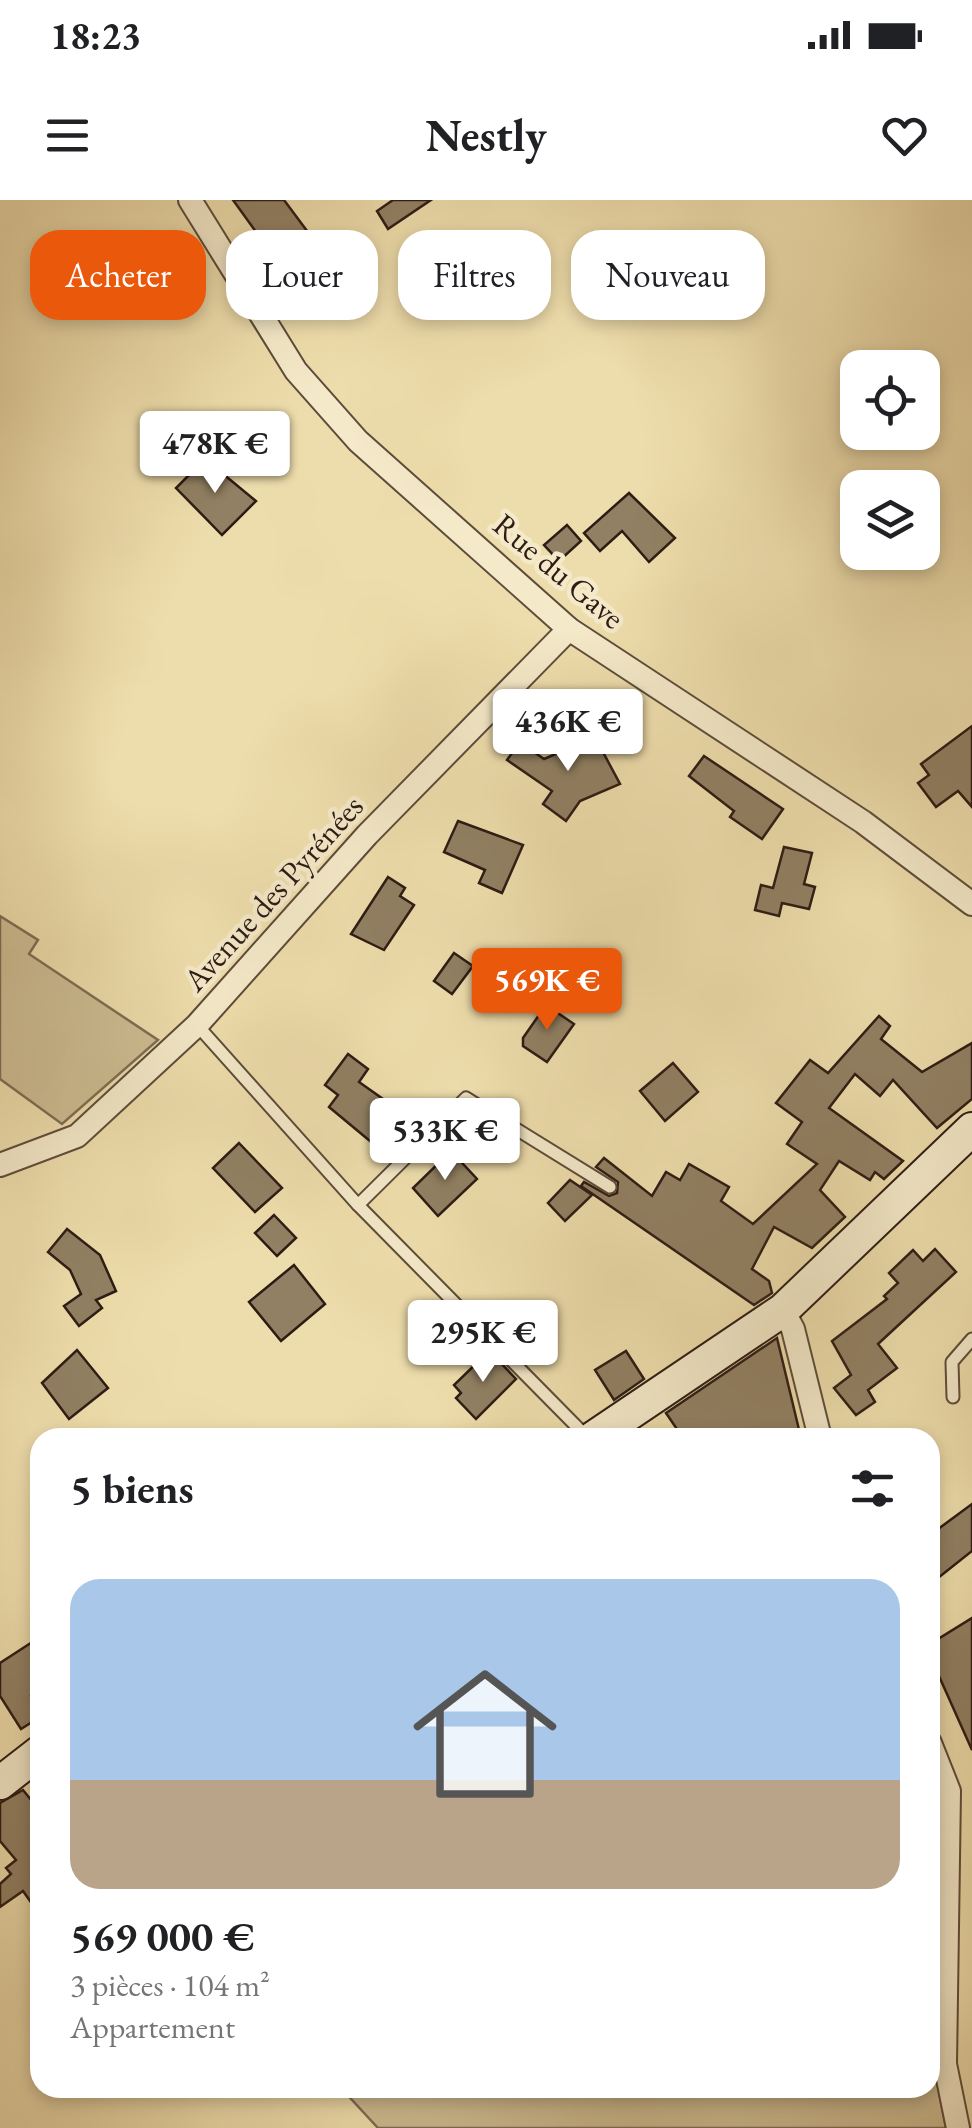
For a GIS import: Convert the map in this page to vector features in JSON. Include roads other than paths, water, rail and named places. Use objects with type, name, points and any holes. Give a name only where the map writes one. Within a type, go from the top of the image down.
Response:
[{"type":"main road","points":[[605,1428],[783,1310],[972,1130]]},
{"type":"main road","points":[[0,1783],[30,1760]]},
{"type":"street","name":"Rue du Gave","points":[[190,200],[296,372],[358,440],[569,629],[863,822],[972,904]]},
{"type":"street","name":"Avenue des Pyrénées","points":[[0,1164],[77,1136],[197,1026],[367,835],[569,629]]},
{"type":"street","points":[[783,1310],[793,1329],[818,1428]]},
{"type":"street","points":[[940,1769],[948,1790],[945,2064],[958,2128]]},
{"type":"street","points":[[948,1950],[972,1949]]},
{"type":"lane","points":[[197,1026],[358,1205],[580,1428]]},
{"type":"lane","points":[[358,1205],[466,1098],[610,1188]]},
{"type":"lane","points":[[953,1397],[952,1362],[972,1339]]}]
